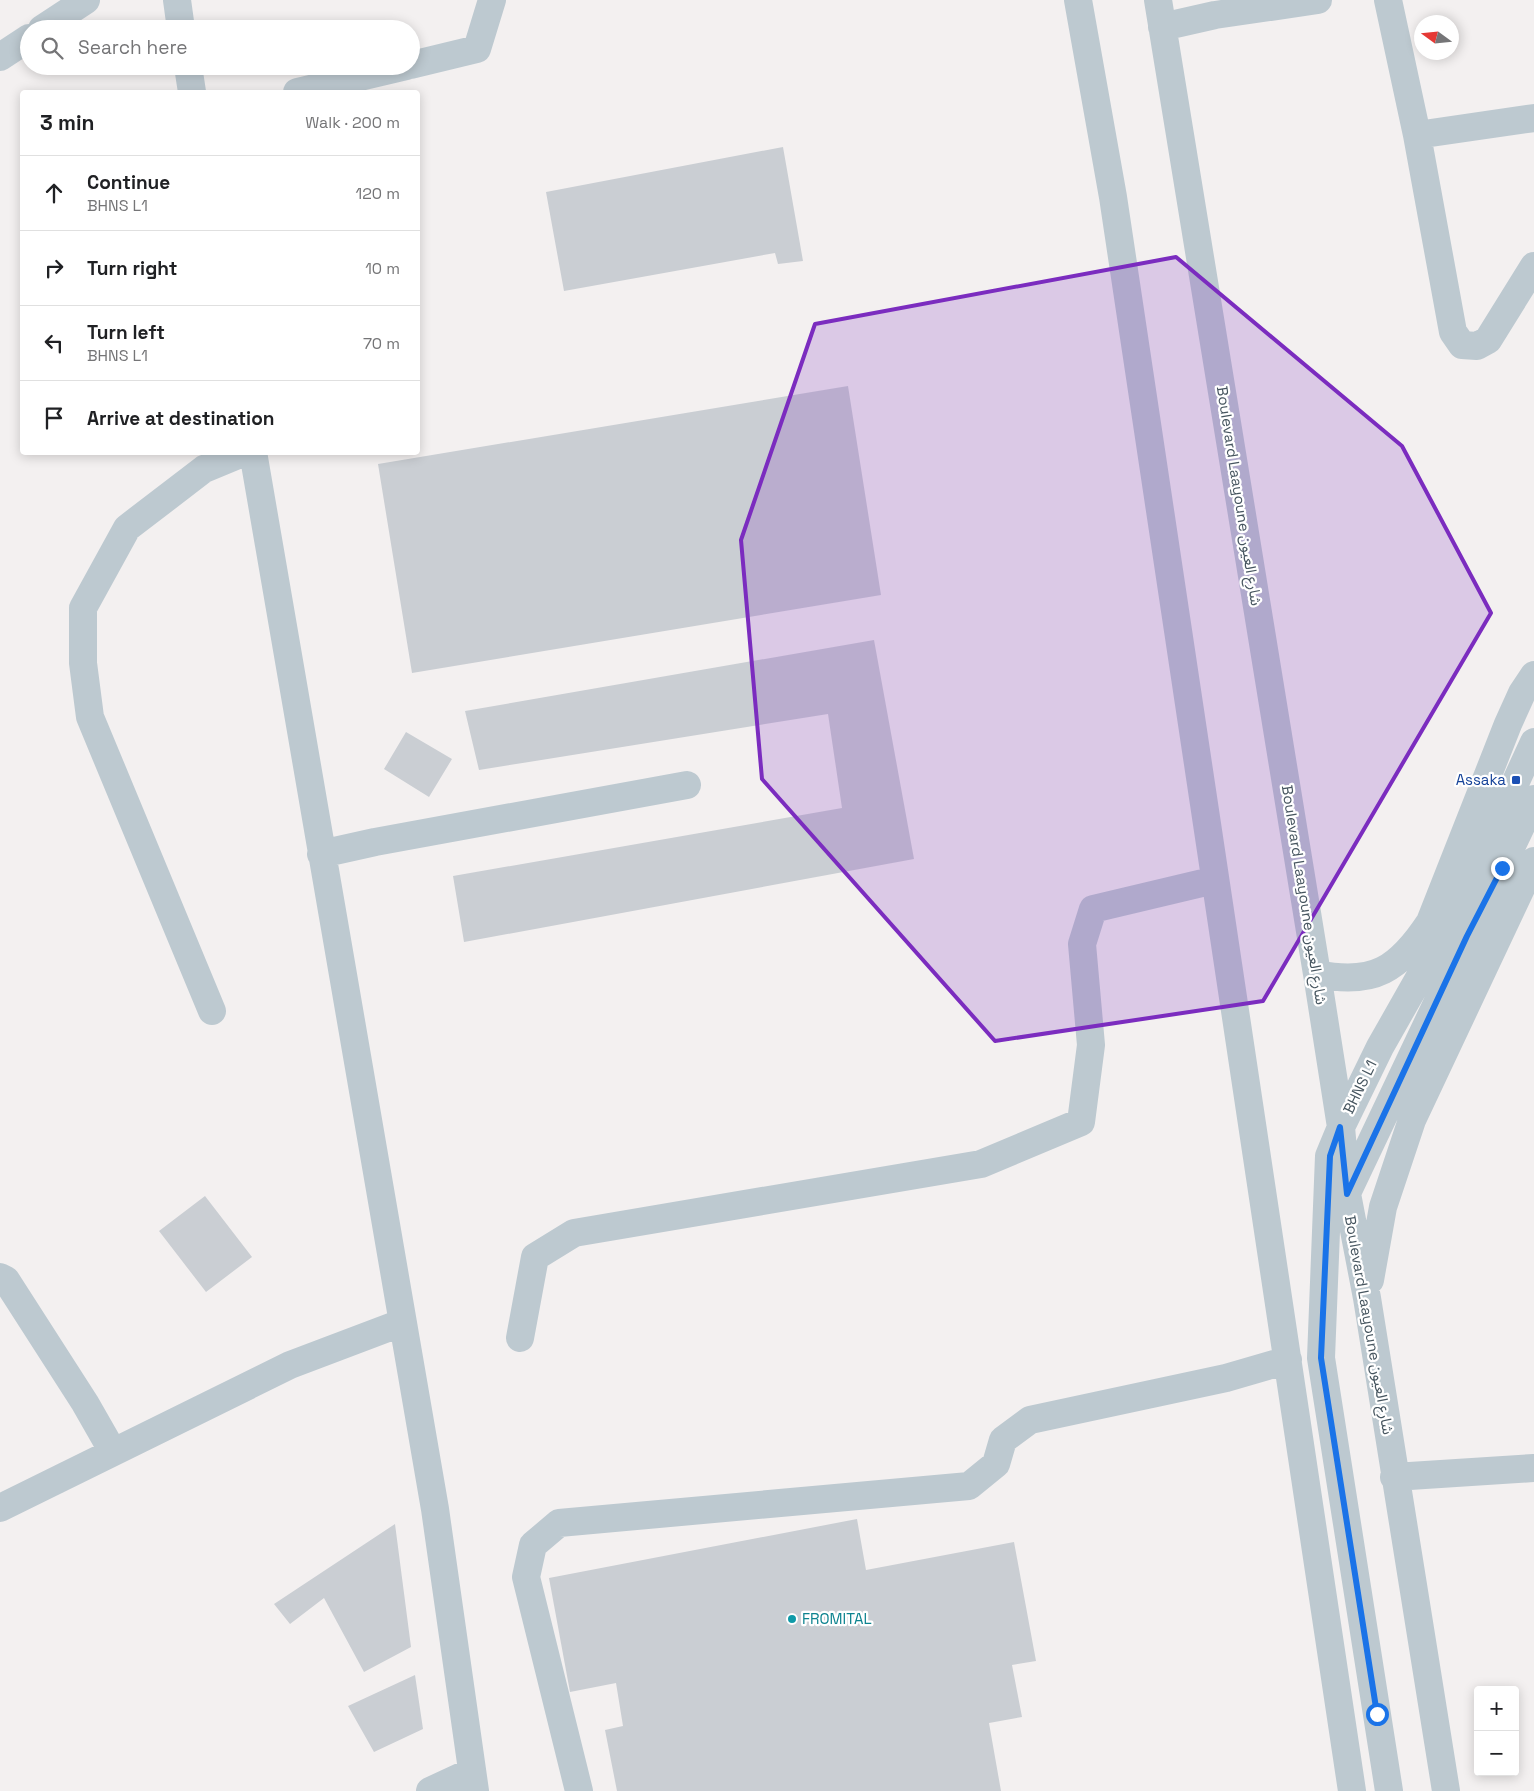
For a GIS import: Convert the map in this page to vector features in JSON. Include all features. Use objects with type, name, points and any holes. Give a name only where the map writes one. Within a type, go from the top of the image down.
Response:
[{"type":"street","points":[[56,20],[86,0]]},
{"type":"street","points":[[177,0],[180,20]]},
{"type":"street","points":[[420,63],[478,50],[492,0]]},
{"type":"street","points":[[1078,0],[1113,197],[1352,1791]]},
{"type":"street","name":"Boulevard Laayoune شارع العيون","points":[[1158,0],[1317,974],[1340,1127],[1347,1194],[1367,1298],[1394,1477],[1446,1791]]},
{"type":"street","points":[[1162,27],[1215,15],[1318,0]]},
{"type":"street","points":[[1388,0],[1417,136],[1453,332],[1462,345],[1477,346],[1488,340],[1534,266]]},
{"type":"street","points":[[0,57],[20,44]]},
{"type":"street","points":[[189,75],[192,90]]},
{"type":"street","points":[[305,90],[369,75]]},
{"type":"street","points":[[1417,136],[1534,118]]},
{"type":"street","points":[[212,1011],[90,716],[83,663],[83,608],[127,528],[204,469],[237,455]]},
{"type":"street","points":[[254,455],[401,1323],[435,1509],[473,1782],[430,1791]]},
{"type":"street","points":[[1317,974],[1340,979],[1362,978],[1384,970],[1403,957],[1418,940],[1430,922],[1508,724],[1522,693],[1534,675]]},
{"type":"street","name":"BHNS L1","points":[[1389,1791],[1321,1358],[1330,1156],[1340,1127],[1380,1047],[1422,973],[1485,849],[1534,742]]},
{"type":"street","points":[[321,854],[385,840],[687,786]]},
{"type":"street","points":[[1399,1791],[1330,1351],[1347,1194],[1534,799]]},
{"type":"street","points":[[1367,1298],[1383,1207],[1412,1120],[1534,861]]},
{"type":"street","points":[[520,1338],[535,1256],[574,1233],[981,1164],[1080,1122],[1091,1045],[1082,944],[1093,909],[1215,880]]},
{"type":"street","points":[[0,1277],[6,1280],[113,1452]]},
{"type":"street","points":[[0,1508],[290,1365],[401,1323]]},
{"type":"street","points":[[579,1791],[526,1577],[533,1545],[559,1523],[970,1486],[996,1464],[1003,1440],[1030,1420],[1226,1378],[1288,1360]]},
{"type":"street","points":[[1394,1477],[1534,1468]]},
{"type":"highlighted area","points":[[1176,257],[1402,446],[1491,613],[1263,1001],[995,1041],[762,779],[741,540],[815,324]]},
{"type":"building","points":[[783,147],[803,261],[778,264],[775,253],[564,291],[546,192]]},
{"type":"building","points":[[848,386],[881,595],[412,673],[378,464]]},
{"type":"building","points":[[874,640],[914,859],[464,942],[453,876],[842,808],[828,714],[479,770],[465,711]]},
{"type":"building","points":[[406,732],[452,759],[429,797],[384,769]]},
{"type":"building","points":[[205,1196],[252,1257],[206,1292],[159,1231]]},
{"type":"building","name":"FROMITAL","points":[[857,1519],[866,1570],[1014,1542],[1036,1661],[1012,1665],[1022,1717],[989,1723],[1001,1791],[617,1791],[605,1730],[623,1726],[616,1683],[570,1692],[549,1578]]},
{"type":"building","points":[[395,1524],[411,1647],[364,1672],[324,1598],[290,1624],[274,1604]]},
{"type":"building","points":[[415,1675],[423,1729],[374,1752],[348,1706]]},
{"type":"place","name":"Assaka","points":[[1516,780]]},
{"type":"place","name":"FROMITAL","points":[[792,1619]]},
{"type":"route","points":[[1377,1714],[1321,1358],[1330,1156],[1340,1127],[1347,1194],[1467,936],[1502,868]]}]
